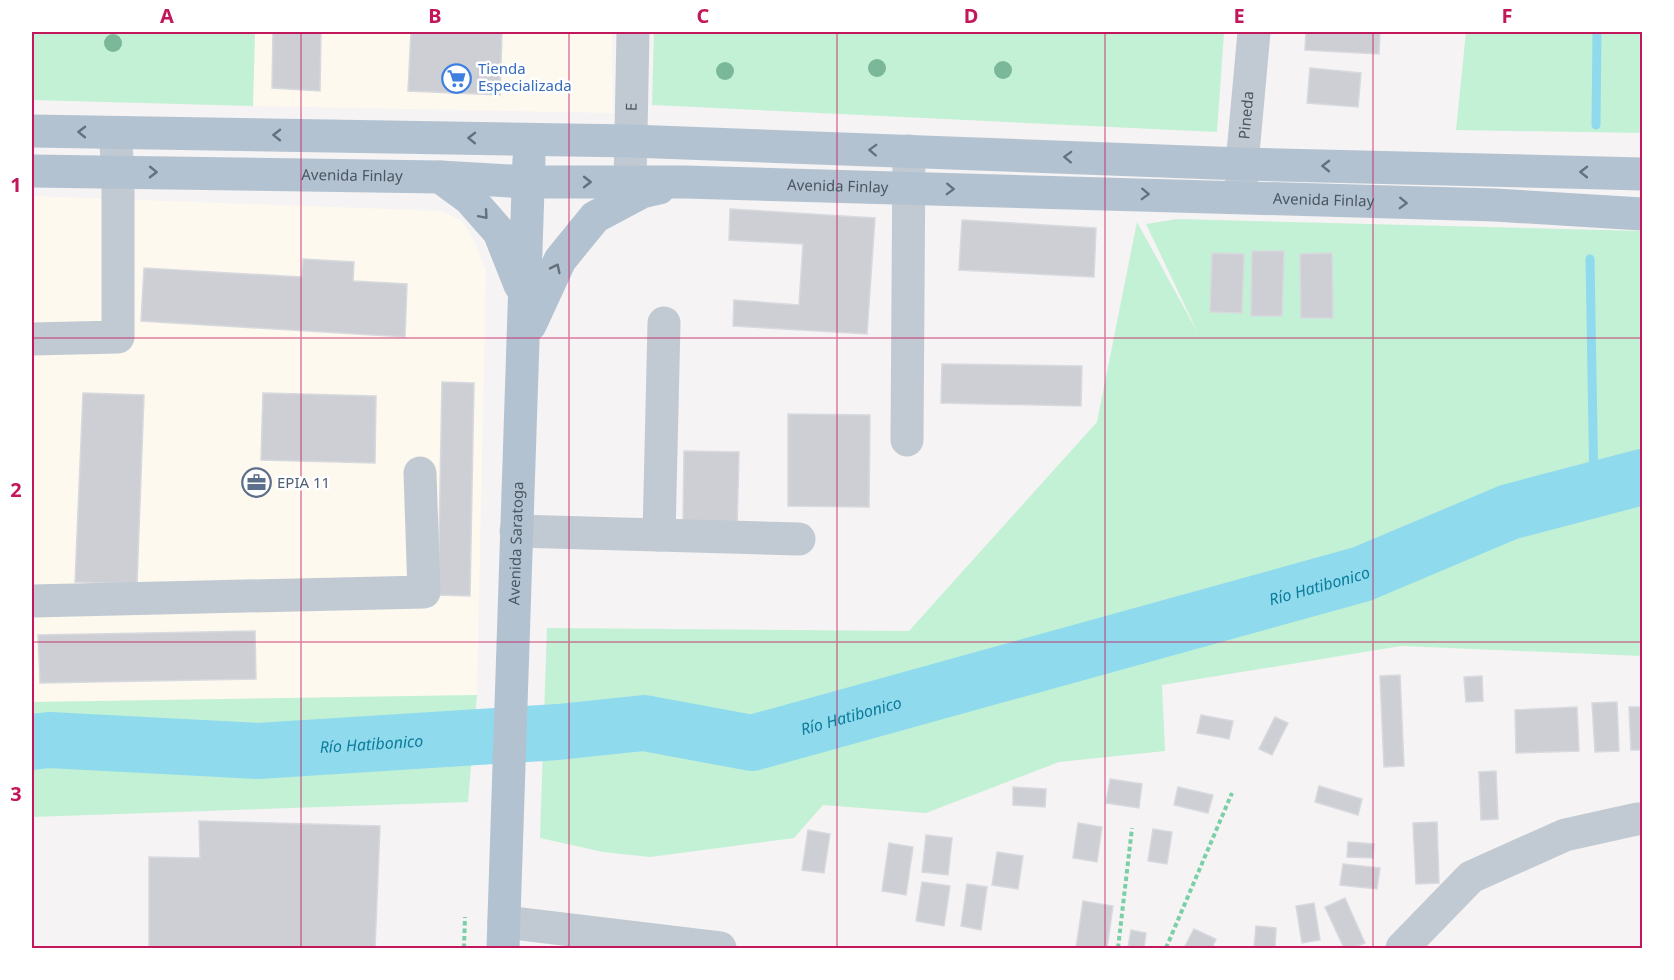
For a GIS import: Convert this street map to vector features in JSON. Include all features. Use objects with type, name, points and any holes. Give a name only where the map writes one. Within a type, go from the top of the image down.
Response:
[{"type":"main road","points":[[32,131],[631,141],[1242,164],[1642,174]]},
{"type":"main road","name":"Avenida Saratoga","points":[[503,935],[530,139]]},
{"type":"main road","name":"Avenida Finlay","points":[[32,171],[440,177],[528,182],[685,182],[1241,197],[1642,214]]},
{"type":"main road","points":[[440,177],[470,199],[499,232],[525,297]]},
{"type":"main road","points":[[523,340],[560,260],[595,217],[642,192],[685,182]]},
{"type":"street","name":"E","points":[[630,182],[633,32]]},
{"type":"street","name":"Pineda","points":[[1241,197],[1254,32]]},
{"type":"street","points":[[32,339],[118,337],[118,171],[115,133]]},
{"type":"street","points":[[907,440],[909,151]]},
{"type":"street","points":[[659,535],[664,323]]},
{"type":"street","points":[[32,601],[424,592],[420,473]]},
{"type":"street","points":[[516,531],[799,539]]},
{"type":"street","points":[[1402,948],[1471,878],[1565,835],[1642,819]]},
{"type":"street","points":[[503,935],[720,948]]},
{"type":"path","points":[[1166,948],[1232,793]]},
{"type":"path","points":[[1118,948],[1132,828]]},
{"type":"path","points":[[464,948],[465,917]]},
{"type":"shaded area","points":[[255,32],[612,32],[613,113],[253,106]]},
{"type":"shaded area","name":"EPIA 11","points":[[32,196],[442,211],[462,221],[475,242],[486,271],[477,695],[32,702]]},
{"type":"green space","points":[[32,32],[255,32],[253,106],[32,100]]},
{"type":"green space","points":[[654,32],[1224,32],[1217,132],[652,105]]},
{"type":"green space","points":[[1466,32],[1642,32],[1642,133],[1456,130]]},
{"type":"green space","points":[[1177,219],[1642,231],[1642,656],[1401,646],[1162,685],[1165,751],[1059,762],[926,813],[823,805],[794,838],[650,857],[603,852],[540,838],[547,628],[909,631],[1097,422],[1137,222],[1198,333],[1146,224]]},
{"type":"green space","points":[[477,695],[468,802],[32,817],[32,702]]},
{"type":"building","points":[[273,32],[321,32],[320,91],[272,88]]},
{"type":"building","points":[[411,32],[502,32],[500,95],[408,91]]},
{"type":"building","points":[[1306,32],[1380,32],[1379,54],[1305,50]]},
{"type":"building","points":[[1310,68],[1361,73],[1358,107],[1307,103]]},
{"type":"building","points":[[730,209],[875,218],[867,334],[733,326],[734,300],[799,305],[803,244],[729,240]]},
{"type":"building","points":[[962,220],[1096,228],[1094,277],[959,270]]},
{"type":"building","points":[[1252,251],[1284,251],[1282,316],[1251,316]]},
{"type":"building","points":[[1212,253],[1244,254],[1242,313],[1210,312]]},
{"type":"building","points":[[1332,253],[1333,318],[1301,318],[1300,254]]},
{"type":"building","points":[[303,259],[354,262],[353,281],[407,284],[405,337],[141,321],[144,268],[302,277]]},
{"type":"building","points":[[942,364],[1082,366],[1081,406],[941,403]]},
{"type":"building","points":[[442,382],[474,383],[470,596],[438,595]]},
{"type":"building","points":[[83,393],[144,395],[137,584],[75,582]]},
{"type":"building","points":[[263,393],[376,396],[375,463],[261,460]]},
{"type":"building","points":[[788,414],[870,415],[869,507],[788,506]]},
{"type":"building","points":[[684,451],[739,452],[737,527],[683,526]]},
{"type":"building","points":[[255,631],[256,679],[40,683],[38,635]]},
{"type":"building","points":[[1400,675],[1404,766],[1384,767],[1380,676]]},
{"type":"building","points":[[1482,676],[1483,701],[1466,702],[1464,677]]},
{"type":"building","points":[[1617,702],[1619,751],[1595,752],[1592,703]]},
{"type":"building","points":[[1577,707],[1579,751],[1516,753],[1515,710]]},
{"type":"building","points":[[1629,707],[1642,707],[1642,750],[1631,750]]},
{"type":"building","points":[[1201,715],[1233,721],[1229,739],[1197,733]]},
{"type":"building","points":[[1275,717],[1288,723],[1272,755],[1259,749]]},
{"type":"building","points":[[1496,771],[1498,819],[1481,820],[1479,772]]},
{"type":"building","points":[[1110,779],[1142,784],[1139,808],[1106,803]]},
{"type":"building","points":[[1319,786],[1362,799],[1358,815],[1315,802]]},
{"type":"building","points":[[1013,787],[1046,789],[1045,807],[1013,805]]},
{"type":"building","points":[[1178,787],[1213,795],[1208,813],[1174,805]]},
{"type":"building","points":[[199,821],[380,826],[375,948],[149,948],[149,857],[200,858]]},
{"type":"building","points":[[1437,822],[1439,883],[1416,884],[1413,823]]},
{"type":"building","points":[[1078,823],[1102,827],[1097,862],[1073,858]]},
{"type":"building","points":[[1153,829],[1172,832],[1167,864],[1148,861]]},
{"type":"building","points":[[808,830],[830,834],[824,873],[802,870]]},
{"type":"building","points":[[926,835],[952,838],[948,875],[922,872]]},
{"type":"building","points":[[1348,842],[1374,844],[1373,858],[1347,857]]},
{"type":"building","points":[[889,843],[913,847],[906,895],[882,891]]},
{"type":"building","points":[[997,852],[1023,856],[1018,889],[992,885]]},
{"type":"building","points":[[1343,864],[1380,868],[1377,889],[1340,885]]},
{"type":"building","points":[[922,882],[950,886],[944,926],[916,921]]},
{"type":"building","points":[[967,884],[987,887],[981,930],[961,926]]},
{"type":"building","points":[[1345,898],[1365,943],[1352,948],[1344,948],[1325,907]]},
{"type":"building","points":[[1083,901],[1113,906],[1107,948],[1076,948]]},
{"type":"building","points":[[1314,903],[1320,940],[1302,943],[1296,906]]},
{"type":"building","points":[[1256,926],[1276,928],[1275,948],[1254,948]]},
{"type":"building","points":[[1194,929],[1216,939],[1212,948],[1184,948]]},
{"type":"building","points":[[1131,930],[1146,933],[1144,948],[1128,948]]},
{"type":"waterway","points":[[1596,125],[1597,32]]},
{"type":"waterway","points":[[1590,259],[1594,491]]},
{"type":"waterway","name":"Río Hatibonico","points":[[32,742],[49,740],[258,751],[558,732],[644,723],[752,743],[1362,574],[1509,512],[1642,477]]},
{"type":"place","name":"Tienda Especializada","points":[[457,78]]},
{"type":"place","name":"EPIA 11","points":[[256,483]]}]
